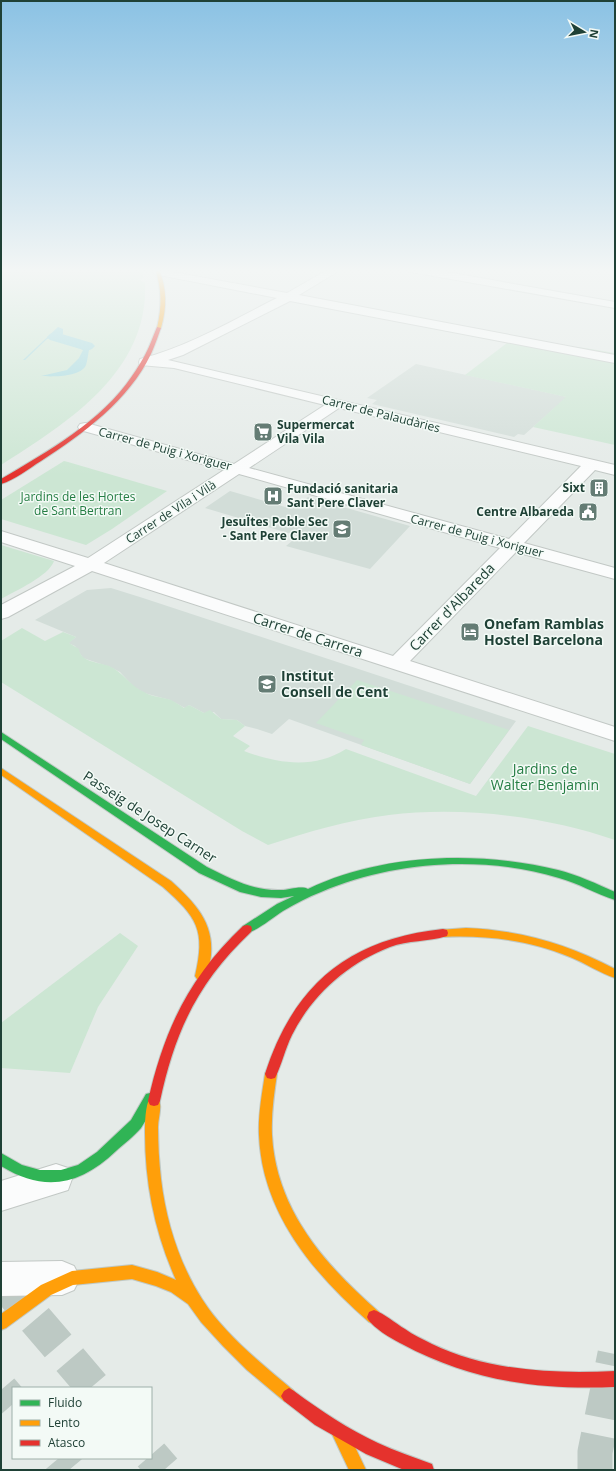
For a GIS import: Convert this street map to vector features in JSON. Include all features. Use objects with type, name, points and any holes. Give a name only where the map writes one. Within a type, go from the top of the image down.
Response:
[{"type":"main road","points":[[1,482],[35,462],[85,427],[120,396],[131,384],[145,362],[155,338]]},
{"type":"main road","name":"Passeig de Josep Carner","points":[[1,735],[203,870],[240,888],[261,893],[281,894],[317,889]]},
{"type":"main road","points":[[1,770],[167,884],[185,898],[203,925],[208,940],[205,967],[197,988]]},
{"type":"main road","points":[[426,1470],[361,1445],[340,1434],[310,1413],[259,1370],[214,1326],[193,1299],[176,1263],[164,1231],[157,1197],[153,1161],[151,1125],[156,1086],[167,1048],[179,1020],[197,988],[220,955],[239,936],[265,917],[317,889],[394,867],[431,862],[466,861],[537,869],[569,877],[615,896]]},
{"type":"main road","points":[[615,974],[570,951],[539,941],[507,934],[473,932],[439,933],[408,938],[379,946],[350,962],[325,981],[304,1005],[285,1032],[274,1058],[268,1084],[266,1142],[274,1182],[288,1218],[311,1254],[340,1284],[383,1324],[432,1351],[478,1368],[522,1377],[565,1382],[615,1378]]},
{"type":"main road","points":[[1,1159],[24,1172],[39,1176],[63,1176],[82,1170],[104,1156],[138,1122],[156,1086]]},
{"type":"main road","points":[[1,1323],[30,1300],[46,1290],[72,1278],[132,1272],[157,1279],[176,1287],[193,1299]]},
{"type":"main road","points":[[340,1434],[358,1470]]},
{"type":"street","points":[[145,362],[179,352],[207,338]]},
{"type":"street","points":[[506,338],[615,359]]},
{"type":"street","name":"Carrer de Palaudàries","points":[[145,362],[174,364],[615,470]]},
{"type":"street","name":"Carrer de Vila i Vilà","points":[[1,613],[90,565],[337,403]]},
{"type":"street","name":"Carrer de Puig i Xoriguer","points":[[85,427],[615,574]]},
{"type":"street","name":"Carrer d'Albareda","points":[[396,664],[591,465]]},
{"type":"street","name":"Carrer de Carrera","points":[[1,536],[615,734]]},
{"type":"street","points":[[1,1196],[63,1176]]},
{"type":"street","points":[[1,1279],[72,1278]]},
{"type":"shaded area","points":[[416,364],[567,397],[524,435],[518,434],[514,437],[372,404],[377,400],[367,398]]},
{"type":"shaded area","name":"JesuÏtes Poble Sec - Sant Pere Claver","points":[[230,491],[292,509],[308,497],[410,526],[370,569],[286,546],[298,536],[205,508]]},
{"type":"shaded area","name":"Institut Consell de Cent","points":[[111,588],[516,721],[470,784],[289,719],[272,734],[245,726],[237,720],[221,719],[214,712],[204,713],[189,705],[185,708],[170,700],[144,693],[134,687],[120,672],[83,658],[75,646],[68,643],[76,637],[35,620],[87,590]]},
{"type":"green space","points":[[1,338],[135,338],[119,369],[99,392],[77,412],[52,431],[1,465]]},
{"type":"green space","points":[[480,338],[523,338],[564,346],[615,353],[615,445],[533,427],[566,397],[465,375],[507,343]]},
{"type":"green space","name":"Jardins de les Hortes de Sant Bertran","points":[[64,461],[167,491],[86,545],[1,519],[1,500]]},
{"type":"green space","points":[[1,545],[54,561],[51,567],[39,578],[1,599]]},
{"type":"green space","name":"Jardins de Walter Benjamin","points":[[22,628],[45,641],[63,632],[76,637],[69,643],[79,649],[83,657],[90,661],[109,666],[147,694],[171,700],[184,708],[189,705],[204,713],[210,710],[221,719],[237,720],[245,726],[233,736],[250,746],[244,751],[270,759],[309,762],[322,760],[346,749],[476,796],[528,726],[615,754],[615,840],[589,832],[533,819],[504,815],[445,812],[389,815],[358,820],[313,831],[268,845],[242,831],[1,682],[1,641]]},
{"type":"green space","points":[[357,680],[509,730],[470,784],[361,745],[364,740],[316,723]]},
{"type":"green space","points":[[120,933],[138,946],[98,1007],[70,1073],[1,1068],[1,1023]]},
{"type":"water","points":[[47,338],[51,338],[47,339],[25,360],[23,360]]},
{"type":"water","points":[[90,346],[86,365],[83,369],[66,375],[41,376],[67,370],[79,358],[83,350],[81,349]]},
{"type":"waterway","points":[[57,338],[87,346]]},
{"type":"tunnel","points":[[1,1279],[93,1387]]},
{"type":"tunnel","points":[[595,1470],[595,1452],[615,1354]]},
{"type":"tunnel","points":[[1,1390],[12,1403]]},
{"type":"tunnel","points":[[152,1456],[164,1470]]},
{"type":"tunnel","points":[[60,1459],[69,1470]]},
{"type":"traffic: fast","points":[[1,735],[203,870],[240,888],[261,893],[281,894],[304,891]]},
{"type":"traffic: fast","points":[[247,929],[281,907],[318,889],[356,876],[397,867],[438,862],[479,861],[520,865],[559,874],[615,896]]},
{"type":"traffic: fast","points":[[1,1159],[19,1170],[40,1176],[61,1176],[82,1170],[102,1156],[136,1124],[150,1098]]},
{"type":"traffic: slow","points":[[1,771],[167,884],[179,894],[196,914],[202,924],[205,935],[205,960],[201,976]]},
{"type":"traffic: slow","points":[[443,933],[488,933],[510,935],[532,940],[574,954],[615,974]]},
{"type":"traffic: slow","points":[[271,1074],[267,1108],[266,1141],[270,1168],[288,1217],[317,1261],[374,1317]]},
{"type":"traffic: slow","points":[[154,1101],[152,1125],[154,1179],[159,1207],[174,1260],[197,1305],[216,1329],[253,1365],[289,1396]]},
{"type":"traffic: slow","points":[[1,1323],[46,1290],[72,1278],[132,1272],[157,1279],[176,1287],[193,1299]]},
{"type":"traffic: slow","points":[[340,1434],[358,1470]]},
{"type":"traffic: jam","points":[[1,482],[73,437],[95,419],[116,399],[134,378],[148,354],[155,338]]},
{"type":"traffic: jam","points":[[154,1101],[166,1053],[175,1029],[186,1007],[198,985],[213,965],[229,946],[247,929]]},
{"type":"traffic: jam","points":[[271,1074],[287,1032],[312,995],[328,979],[365,953],[386,944],[414,937],[443,933]]},
{"type":"traffic: jam","points":[[374,1317],[400,1335],[428,1350],[458,1362],[488,1370],[552,1380],[584,1381],[615,1379]]},
{"type":"traffic: jam","points":[[289,1396],[337,1430],[371,1448],[426,1470]]},
{"type":"place","name":"Supermercat Vila Vila","points":[[263,432]]},
{"type":"place","name":"Sixt","points":[[599,488]]},
{"type":"place","name":"Fundació sanitaria Sant Pere Claver","points":[[273,496]]},
{"type":"place","name":"Centre Albareda","points":[[588,512]]},
{"type":"place","name":"JesuÏtes Poble Sec - Sant Pere Claver","points":[[342,529]]},
{"type":"place","name":"Onefam Ramblas Hostel Barcelona","points":[[470,632]]},
{"type":"place","name":"Institut Consell de Cent","points":[[267,684]]}]
